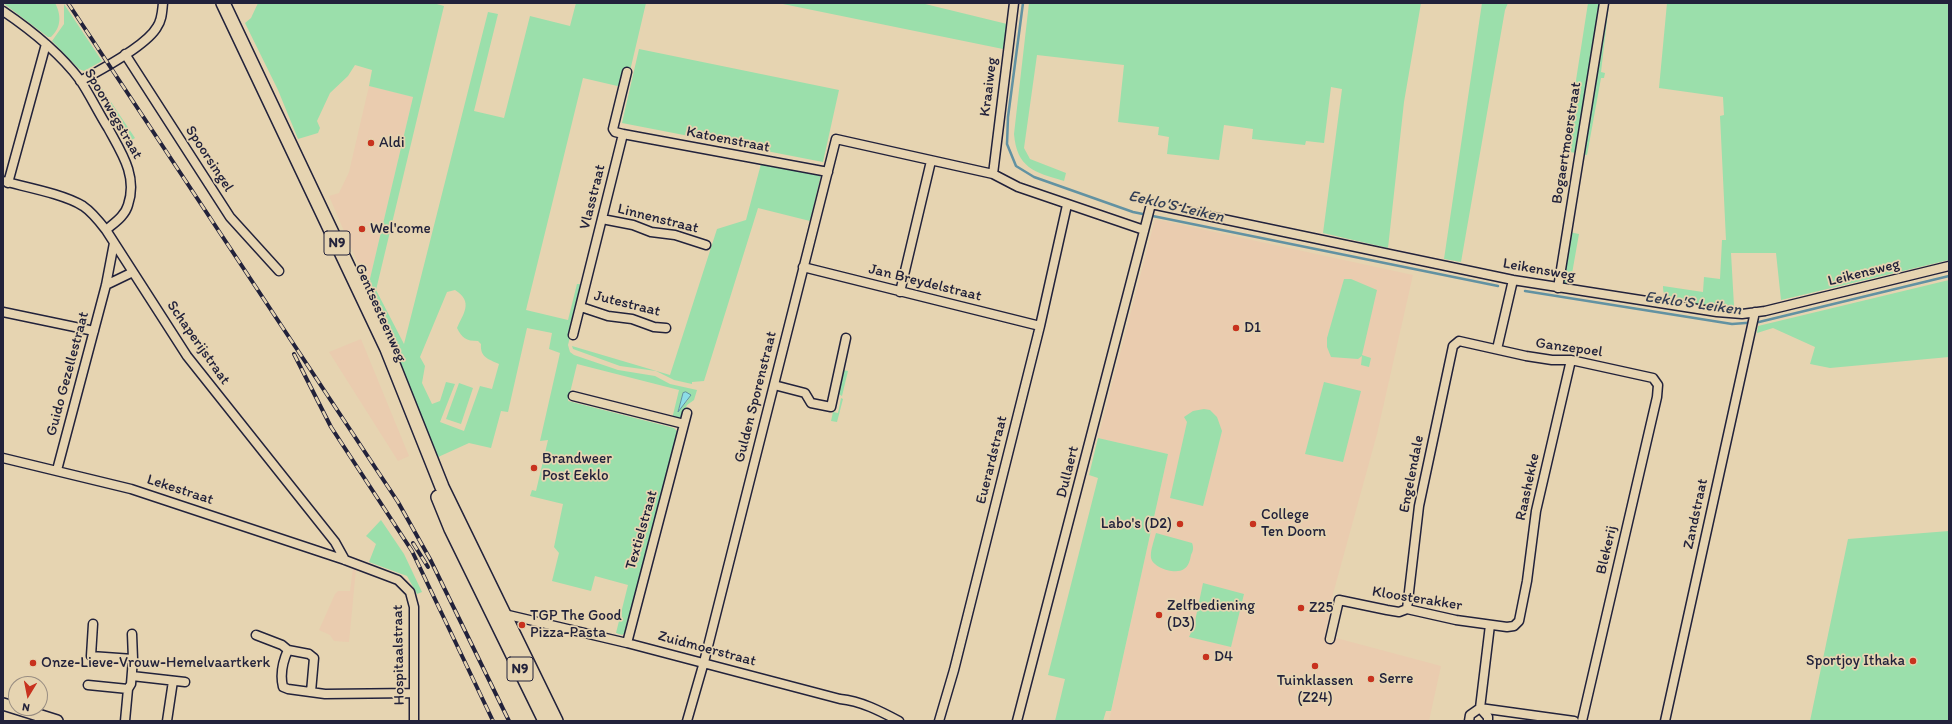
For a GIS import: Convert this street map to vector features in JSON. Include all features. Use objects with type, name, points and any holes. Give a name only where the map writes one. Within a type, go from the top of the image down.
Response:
[{"type":"main road","name":"Gentsesteenweg","points":[[215,3],[370,326],[449,524],[499,616]]},
{"type":"main road","name":"Gentsesteenweg","points":[[223,3],[387,349],[442,487],[499,616]]},
{"type":"main road","name":"N9","points":[[499,616],[545,721]]},
{"type":"main road","name":"N9","points":[[499,616],[556,721]]},
{"type":"street","points":[[80,81],[125,54],[153,34],[161,18],[163,3]]},
{"type":"street","name":"Kraaiweg","points":[[993,174],[1014,3]]},
{"type":"street","name":"Bogaertmoerstraat","points":[[1558,288],[1604,3]]},
{"type":"street","name":"Spoorwegstraat","points":[[3,11],[31,30],[80,81],[129,168],[130,191],[128,205],[122,215],[106,230]]},
{"type":"street","points":[[6,182],[46,44]]},
{"type":"street","name":"Spoorsingel","points":[[125,54],[223,206],[247,237],[279,271]]},
{"type":"street","points":[[623,134],[615,132],[613,129],[627,72]]},
{"type":"street","name":"Katoenstraat","points":[[623,134],[828,172]]},
{"type":"street","name":"Vlasstraat","points":[[573,335],[623,134]]},
{"type":"street","name":"Gulden Sporenstraat","points":[[687,721],[704,662],[836,139],[931,161]]},
{"type":"street","points":[[900,292],[931,161],[993,174],[1012,185],[1144,230]]},
{"type":"street","name":"Schaperijstraat","points":[[6,182],[70,200],[82,205],[93,214],[106,230],[187,356],[335,542],[345,560]]},
{"type":"street","name":"Leikensweg","points":[[1144,230],[1151,204],[1513,280],[1717,312],[1754,315],[1949,266]]},
{"type":"street","name":"Euerardstraat","points":[[939,721],[956,662],[1040,326],[1067,205]]},
{"type":"street","name":"Linnenstraat","points":[[602,219],[633,225],[651,232],[675,235],[706,245]]},
{"type":"street","name":"Dullaert","points":[[1017,721],[1144,230]]},
{"type":"street","name":"Guido Gezellestraat","points":[[57,470],[106,285],[114,243]]},
{"type":"street","name":"Jan Breydelstraat","points":[[803,267],[1040,326]]},
{"type":"street","points":[[106,285],[133,272]]},
{"type":"street","points":[[1497,348],[1513,280]]},
{"type":"street","name":"Jutestraat","points":[[581,307],[608,316],[632,319],[666,328]]},
{"type":"street","points":[[3,312],[94,331]]},
{"type":"street","name":"Zandstraat","points":[[1665,721],[1754,315]]},
{"type":"street","points":[[774,385],[805,393],[811,403],[831,407],[846,338]]},
{"type":"street","name":"Ganzepoel","points":[[1453,346],[1459,341],[1552,360],[1572,360],[1653,378],[1658,385]]},
{"type":"street","name":"Engelendale","points":[[1406,609],[1419,506],[1453,346]]},
{"type":"street","name":"Raashekke","points":[[1519,621],[1527,581],[1536,511],[1572,360]]},
{"type":"street","name":"Blekerij","points":[[1582,721],[1657,397],[1658,385]]},
{"type":"street","points":[[572,396],[684,424]]},
{"type":"street","name":"Textielstraat","points":[[627,643],[687,413]]},
{"type":"street","name":"Lekestraat","points":[[3,458],[57,470],[132,490],[345,560]]},
{"type":"street","name":"Hospitaalstraat","points":[[345,560],[398,580],[410,592],[414,607],[414,721]]},
{"type":"street","name":"Kloosterakker","points":[[1330,639],[1339,600],[1399,612],[1406,609],[1507,627],[1514,626],[1519,621]]},
{"type":"street","name":"Zuidmoerstraat","points":[[499,616],[627,643],[704,662],[833,698],[848,700],[871,707],[899,721]]},
{"type":"street","points":[[93,624],[91,656],[133,659]]},
{"type":"street","points":[[1488,721],[1488,717],[1480,708],[1490,625]]},
{"type":"street","points":[[125,721],[128,689],[131,684],[132,676],[132,634]]},
{"type":"street","points":[[256,635],[282,645],[288,650],[309,654],[314,658],[311,692]]},
{"type":"street","points":[[288,650],[284,658],[281,681],[283,687],[288,689],[325,694],[414,693]]},
{"type":"street","points":[[132,676],[185,682]]},
{"type":"street","points":[[167,721],[173,681]]},
{"type":"street","points":[[88,685],[128,689]]},
{"type":"street","points":[[3,704],[57,721]]},
{"type":"street","points":[[1469,721],[1470,715],[1480,708],[1574,721]]},
{"type":"shaded area","points":[[369,86],[413,97],[368,287],[329,196],[339,193],[349,172]]},
{"type":"shaded area","name":"College Ten Doorn","points":[[1155,219],[1413,275],[1377,434],[1333,594],[1325,635],[1441,666],[1429,721],[1109,721],[1168,454],[1098,438]]},
{"type":"shaded area","points":[[361,339],[409,456],[398,461],[329,352]]},
{"type":"shaded area","points":[[353,568],[356,569],[349,642],[334,641],[330,635],[319,630],[335,594],[338,591],[350,591]]},
{"type":"green space","points":[[3,3],[55,3],[59,16],[59,25],[55,33],[51,37],[48,37]]},
{"type":"green space","points":[[258,3],[433,3],[444,6],[376,290],[404,344],[488,12],[498,14],[474,111],[504,118],[530,16],[570,26],[576,3],[646,3],[626,88],[583,78],[526,310],[568,320],[577,284],[583,284],[568,345],[570,352],[574,355],[618,370],[655,376],[670,384],[697,390],[694,400],[687,405],[681,418],[672,419],[679,390],[577,364],[568,401],[674,428],[679,433],[625,633],[622,635],[616,633],[628,585],[595,576],[591,591],[552,581],[559,553],[554,547],[563,504],[530,496],[532,490],[536,491],[548,440],[540,441],[560,353],[549,349],[552,333],[527,328],[508,412],[501,411],[491,448],[469,443],[436,458],[368,287],[413,97],[369,86],[372,70],[355,65],[348,76],[330,93],[317,121],[320,128],[318,133],[298,139],[278,90],[245,23],[251,18]],"holes":[[[455,290],[461,295],[466,304],[464,313],[457,328],[467,340],[478,341],[481,344],[483,355],[499,364],[492,389],[480,386],[464,431],[440,422],[455,384],[446,382],[440,401],[432,404],[422,383],[425,366],[420,357],[447,292]],[[683,393],[688,400],[678,411]]]},
{"type":"green space","points":[[778,3],[921,3],[1007,24],[1003,49]]},
{"type":"green space","points":[[1029,3],[1421,3],[1404,102],[1388,248],[1323,233],[1342,89],[1331,87],[1324,143],[1306,141],[1305,145],[1252,139],[1253,129],[1224,125],[1219,160],[1167,154],[1169,137],[1158,135],[1159,127],[1118,122],[1124,65],[1037,55],[1024,148],[1030,159],[1066,173],[1064,181],[1044,175],[1029,167],[1019,154],[1014,134]]},
{"type":"green space","points":[[1482,3],[1508,3],[1505,10],[1461,262],[1444,259]]},
{"type":"green space","points":[[1588,3],[1609,3],[1601,72],[1605,73],[1604,78],[1601,78],[1587,155],[1565,151]]},
{"type":"green space","points":[[1667,3],[1949,3],[1949,260],[1781,300],[1776,253],[1731,253],[1734,306],[1710,306],[1682,303],[1667,298],[1664,294],[1663,286],[1703,292],[1704,277],[1720,279],[1722,240],[1726,240],[1720,116],[1724,115],[1723,97],[1659,88]]},
{"type":"green space","points":[[64,4],[102,61],[84,71],[79,69],[52,41],[64,24]]},
{"type":"green space","points":[[639,49],[839,90],[823,162],[622,123]]},
{"type":"green space","points":[[95,78],[135,138],[127,143],[112,120],[110,108],[92,80]]},
{"type":"green space","points":[[761,164],[821,175],[810,221],[758,208],[704,381],[692,382],[692,384],[674,380],[656,371],[620,366],[573,349],[572,346],[670,375],[717,229],[746,220]]},
{"type":"green space","points":[[1569,232],[1579,234],[1570,285],[1561,283]]},
{"type":"green space","points":[[1344,279],[1351,279],[1377,290],[1362,355],[1371,358],[1369,367],[1361,365],[1362,356],[1358,359],[1331,357],[1327,347],[1327,338]]},
{"type":"green space","points":[[1949,280],[1949,357],[1830,368],[1810,364],[1815,347],[1773,328],[1757,333],[1758,326]]},
{"type":"green space","points":[[843,370],[848,371],[842,396],[837,393]]},
{"type":"green space","points":[[1324,382],[1361,391],[1343,462],[1305,454]]},
{"type":"green space","points":[[459,383],[473,388],[461,424],[446,419]]},
{"type":"green space","points":[[841,398],[843,399],[837,422],[831,421],[833,412],[838,413]]},
{"type":"green space","points":[[1204,409],[1210,410],[1217,417],[1222,431],[1203,506],[1170,498],[1187,422],[1184,417],[1193,411]]},
{"type":"green space","points":[[1098,438],[1168,454],[1111,711],[1106,711],[1103,721],[1055,721],[1065,679],[1048,675],[1098,478],[1089,475]]},
{"type":"green space","points":[[381,520],[404,554],[422,592],[417,594],[407,576],[369,562],[376,544],[366,536]]},
{"type":"green space","points":[[1949,531],[1949,721],[1810,721],[1848,539]]},
{"type":"green space","points":[[1156,533],[1192,543],[1193,551],[1186,568],[1180,571],[1165,570],[1153,562],[1151,552]]},
{"type":"green space","points":[[1203,583],[1244,594],[1231,647],[1189,637],[1194,626]]},
{"type":"water","points":[[686,392],[691,395],[678,412],[683,393]]},
{"type":"waterway","name":"Eeklo'S Leiken","points":[[1023,3],[1008,117],[1007,144],[1016,166],[1034,177],[1133,212],[1498,286]]},
{"type":"waterway","name":"Eeklo'S Leiken","points":[[1525,291],[1732,324],[1759,322],[1949,276]]},
{"type":"railway","points":[[68,3],[398,502],[430,559],[509,721]]},
{"type":"railway","points":[[294,354],[331,427],[412,551],[493,721]]},
{"type":"railway","points":[[413,543],[428,567]]},
{"type":"place","name":"Aldi","points":[[371,143]]},
{"type":"place","name":"Wel'come","points":[[362,229]]},
{"type":"place","name":"D1","points":[[1236,328]]},
{"type":"place","name":"Brandweer Post Eeklo","points":[[534,468]]},
{"type":"place","name":"Labo's (D2)","points":[[1180,524]]},
{"type":"place","name":"College Ten Doorn","points":[[1253,524]]},
{"type":"place","name":"Z25","points":[[1301,608]]},
{"type":"place","name":"Zelfbediening (D3)","points":[[1159,615]]},
{"type":"place","name":"TGP The Good Pizza-Pasta","points":[[522,625]]},
{"type":"place","name":"D4","points":[[1206,657]]},
{"type":"place","name":"Sportjoy Ithaka","points":[[1913,661]]},
{"type":"place","name":"Onze-Lieve-Vrouw-Hemelvaartkerk","points":[[33,663]]},
{"type":"place","name":"Tuinklassen (Z24)","points":[[1315,666]]},
{"type":"place","name":"Serre","points":[[1371,679]]}]
